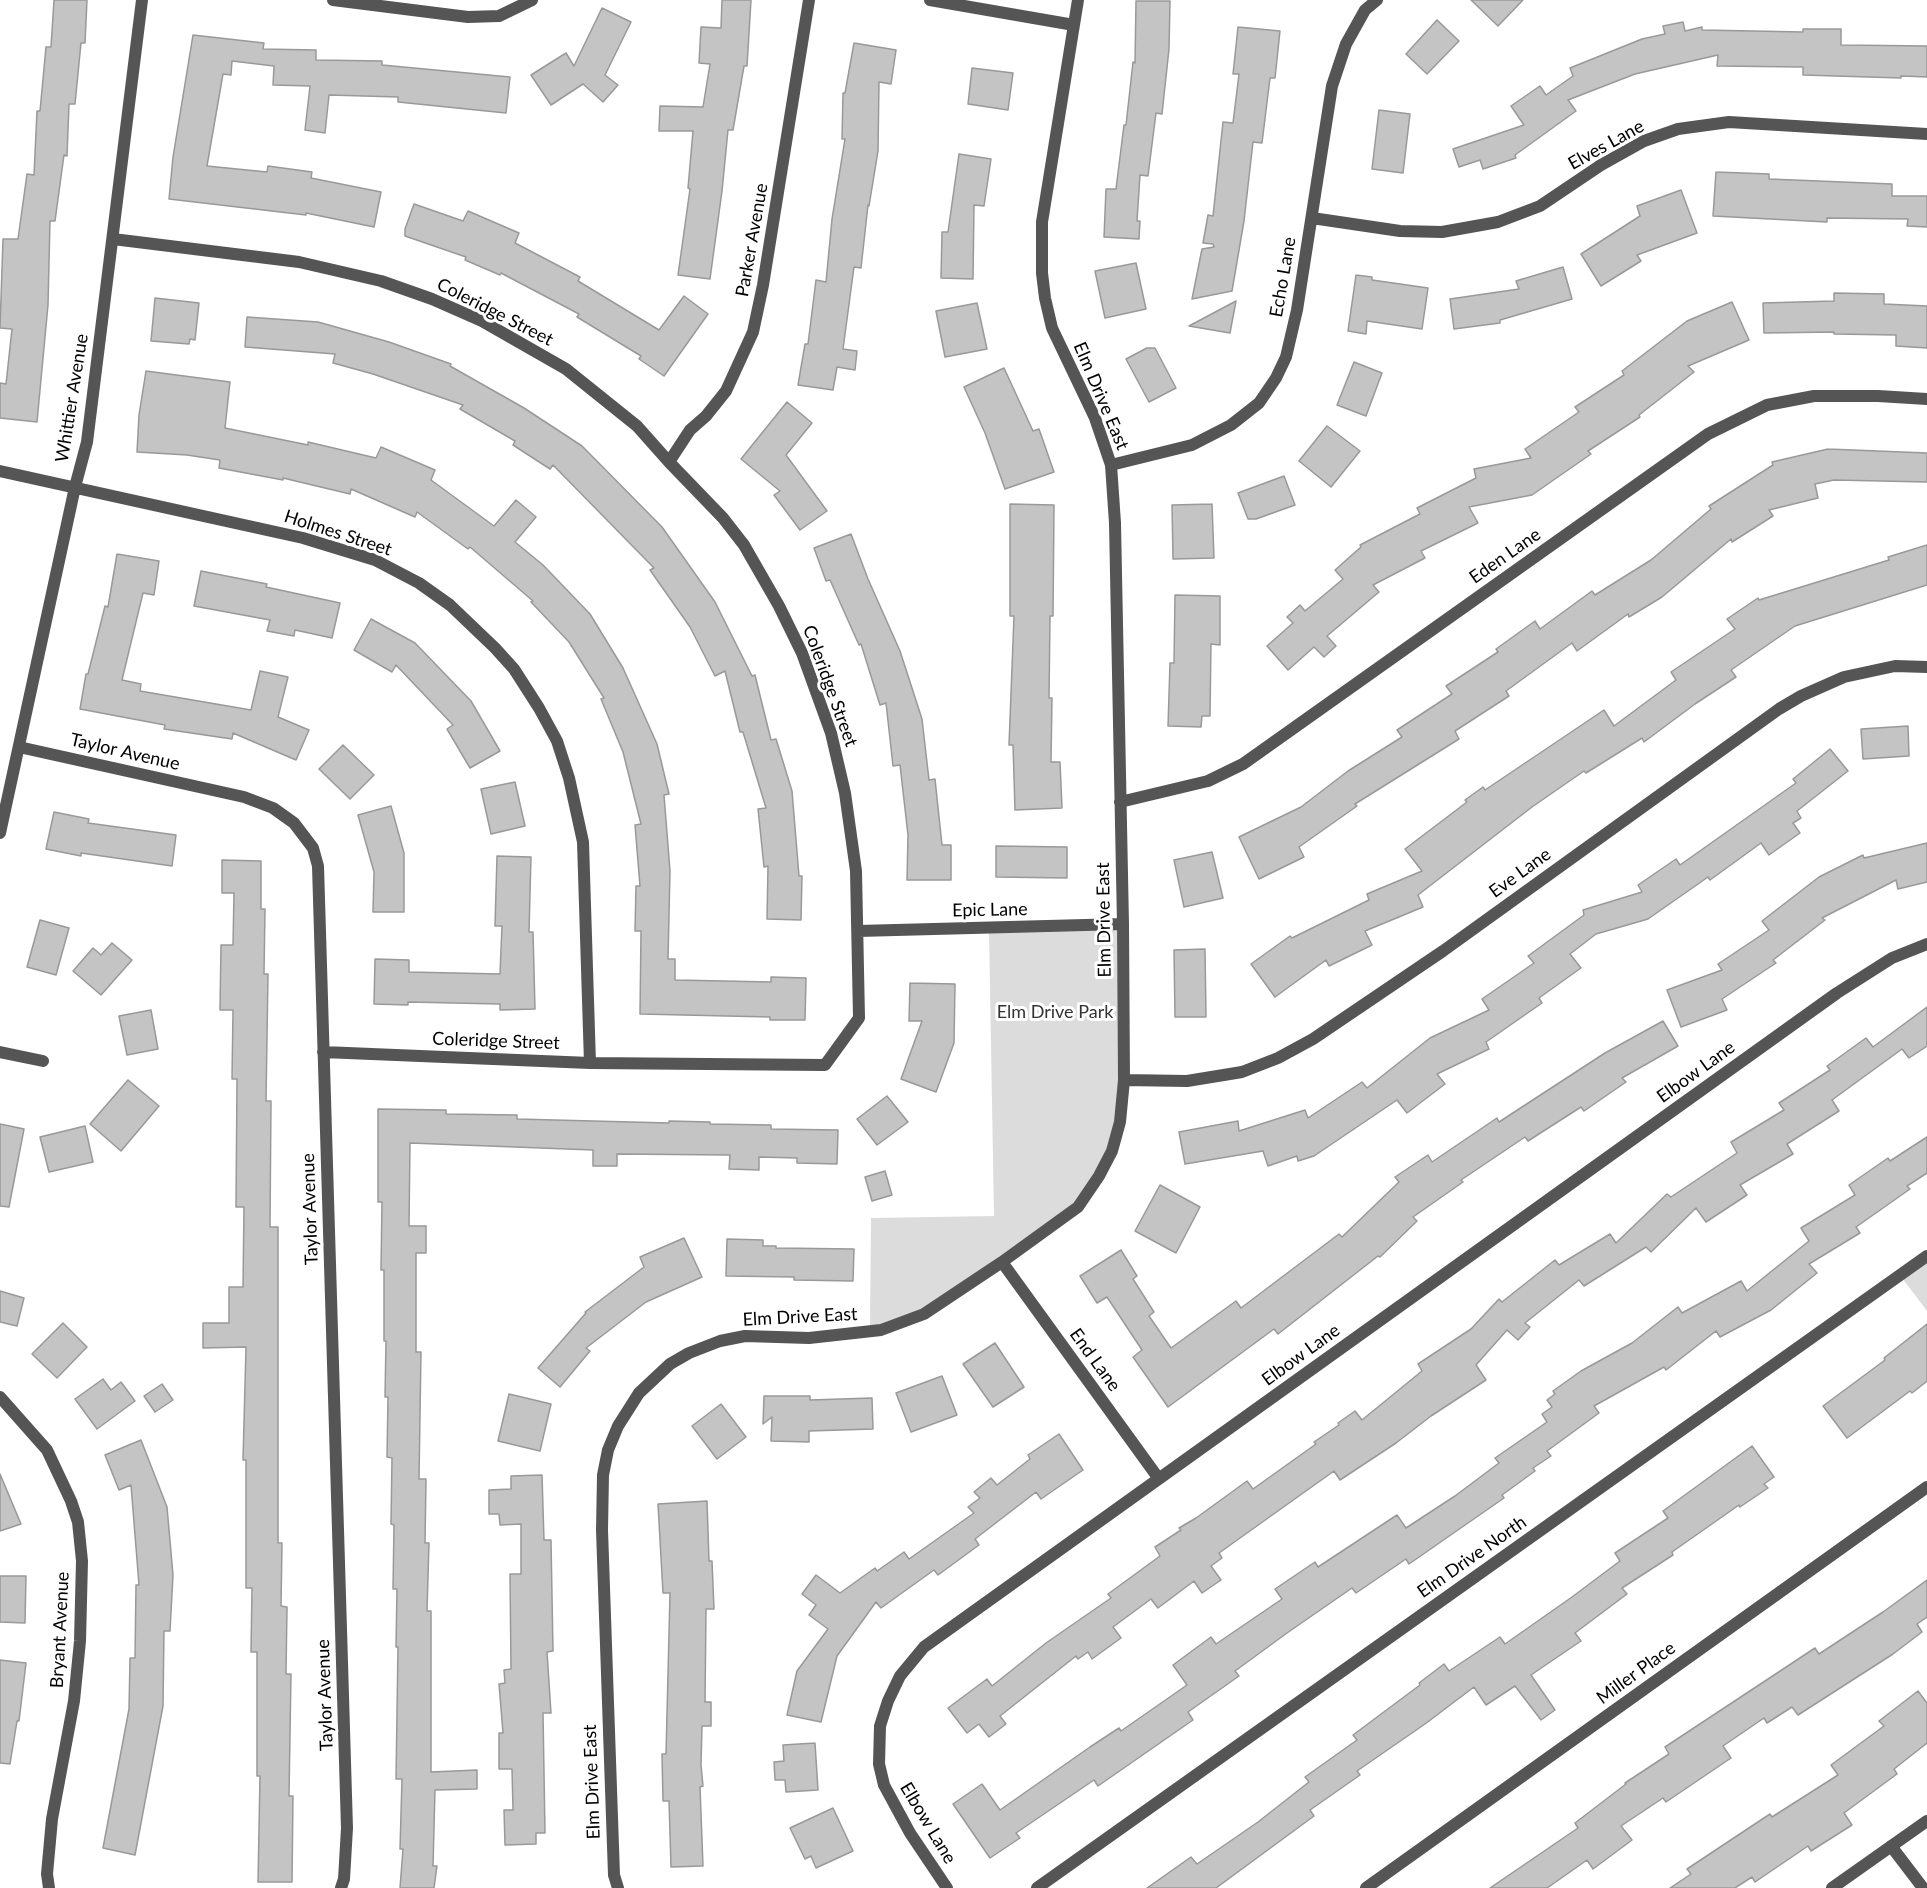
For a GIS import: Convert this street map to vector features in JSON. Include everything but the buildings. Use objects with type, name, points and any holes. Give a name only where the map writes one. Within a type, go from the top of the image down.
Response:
[{"type":"street","name":"Whittier Avenue","points":[[0,833],[75,487],[87,442],[142,0]]},
{"type":"street","points":[[333,0],[468,17],[499,16],[532,0]]},
{"type":"street","name":"Parker Avenue","points":[[669,462],[690,430],[706,416],[726,391],[753,332],[764,285],[809,0]]},
{"type":"street","points":[[930,0],[1074,25]]},
{"type":"street","name":"Elm Drive East","points":[[618,1888],[614,1875],[602,1530],[603,1475],[608,1450],[618,1425],[639,1393],[670,1364],[689,1353],[720,1341],[745,1336],[809,1338],[882,1330],[924,1314],[1002,1262],[1078,1207],[1099,1176],[1112,1151],[1120,1122],[1124,1080],[1123,924],[1115,523],[1111,465],[1095,418],[1052,328],[1042,273],[1042,222],[1078,0]]},
{"type":"street","name":"Echo Lane","points":[[1111,465],[1192,445],[1231,425],[1259,403],[1276,378],[1286,357],[1297,310],[1332,86],[1346,44],[1365,10],[1377,0]]},
{"type":"street","name":"Elves Lane","points":[[1311,218],[1400,231],[1442,232],[1498,222],[1540,206],[1601,165],[1644,141],[1678,129],[1719,123],[1927,134]]},
{"type":"street","name":"Coleridge Street","points":[[113,239],[299,262],[381,280],[482,321],[566,369],[637,426],[723,518],[744,545],[779,606],[802,653],[831,733],[845,793],[856,872],[859,1018],[825,1065],[590,1063],[323,1052]]},
{"type":"street","name":"Eden Lane","points":[[1120,802],[1208,781],[1243,764],[1708,434],[1767,405],[1814,396],[1927,399]]},
{"type":"street","name":"Holmes Street","points":[[0,471],[303,538],[375,560],[419,583],[450,605],[495,648],[514,669],[539,708],[556,741],[569,778],[583,842],[590,1063]]},
{"type":"street","name":"Eve Lane","points":[[1124,1080],[1187,1081],[1242,1072],[1278,1058],[1313,1039],[1443,951],[1779,709],[1801,696],[1844,677],[1895,666],[1927,667]]},
{"type":"street","name":"Taylor Avenue","points":[[19,747],[244,797],[273,808],[294,823],[313,848],[318,866],[346,1828],[344,1879],[341,1888]]},
{"type":"street","name":"Epic Lane","points":[[858,931],[1123,924]]},
{"type":"street","name":"Elbow Lane","points":[[947,1888],[910,1833],[884,1785],[879,1764],[880,1726],[888,1701],[900,1676],[924,1647],[1837,993],[1892,958],[1927,944]]},
{"type":"street","points":[[0,1052],[43,1061]]},
{"type":"street","name":"Elm Drive North","points":[[1037,1888],[1927,1256]]},
{"type":"street","name":"End Lane","points":[[1002,1262],[1158,1479]]},
{"type":"street","name":"Bryant Avenue","points":[[0,1397],[47,1450],[71,1501],[78,1522],[82,1561],[80,1641],[74,1701],[52,1819],[47,1874],[49,1888]]},
{"type":"street","name":"Miller Place","points":[[1366,1888],[1927,1487]]},
{"type":"street","points":[[1832,1888],[1927,1821]]},
{"type":"street","points":[[1891,1846],[1923,1888]]},
{"type":"green space","name":"Elm Drive Park","points":[[1119,928],[1120,1078],[1117,1121],[1108,1152],[1075,1203],[924,1310],[870,1328],[871,1218],[994,1216],[989,931]]},
{"type":"green space","points":[[1927,1254],[1927,1311],[1899,1274]]}]
